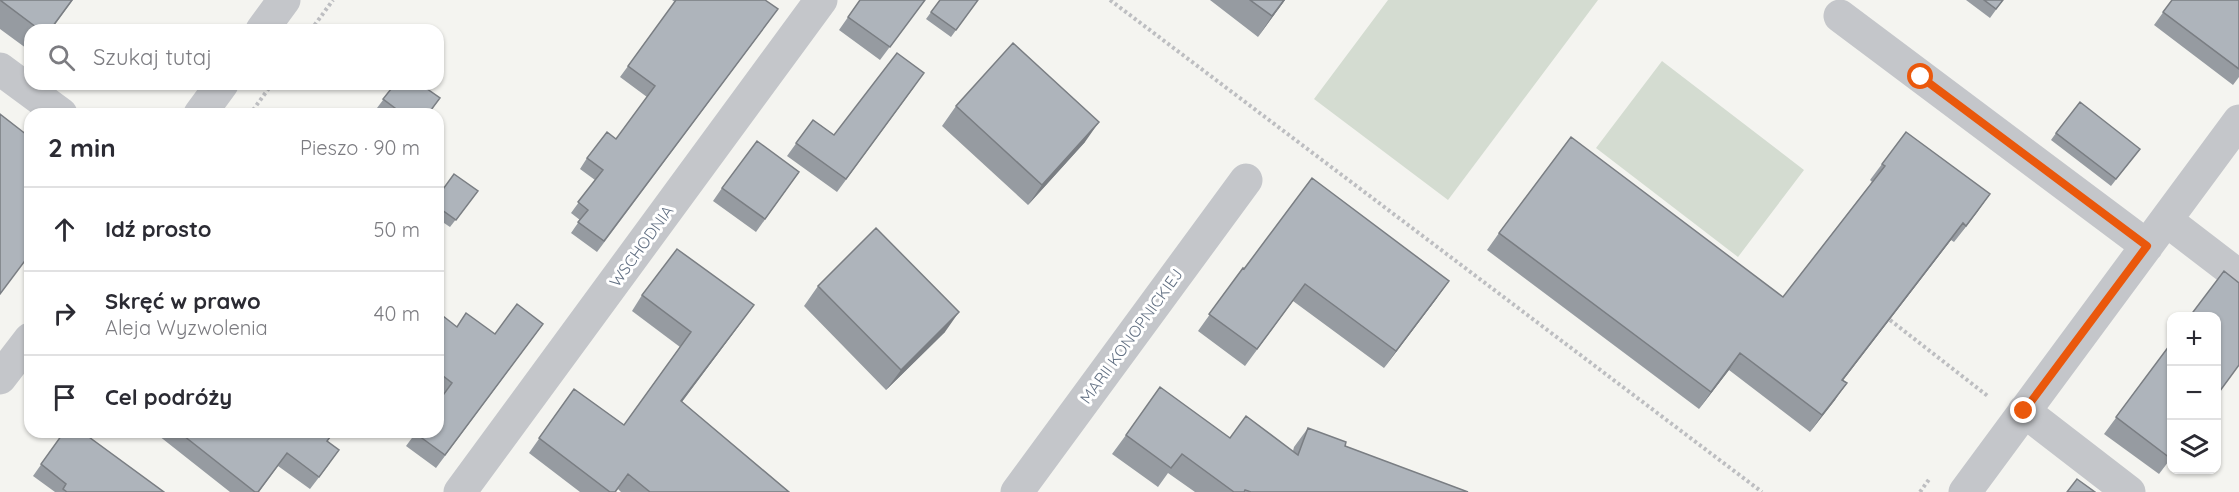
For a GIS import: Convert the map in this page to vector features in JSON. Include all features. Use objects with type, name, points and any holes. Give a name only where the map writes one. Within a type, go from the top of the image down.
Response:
[{"type":"street","points":[[266,24],[284,0]]},
{"type":"street","name":"WSCHODNIA","points":[[460,492],[821,0]]},
{"type":"street","points":[[1840,16],[2147,246]]},
{"type":"street","points":[[0,69],[24,87]]},
{"type":"street","points":[[28,90],[53,108]]},
{"type":"street","points":[[204,108],[218,90]]},
{"type":"street","points":[[1965,492],[2239,121]]},
{"type":"street","name":"MARII KONOPNICKIEJ","points":[[1017,492],[1246,180]]},
{"type":"street","points":[[2166,220],[2239,276]]},
{"type":"street","points":[[0,378],[24,347]]},
{"type":"street","points":[[2024,411],[2129,492]]},
{"type":"path","points":[[316,24],[333,0]]},
{"type":"path","points":[[1110,0],[1762,492]]},
{"type":"path","points":[[254,108],[268,90]]},
{"type":"path","points":[[1890,320],[1989,397]]},
{"type":"shaded area","points":[[1388,0],[1598,0],[1448,200],[1314,99]]},
{"type":"shaded area","points":[[1662,61],[1804,170],[1738,257],[1596,148]]},
{"type":"building","points":[[0,0],[72,0],[54,24],[32,24]]},
{"type":"building","points":[[676,0],[765,0],[778,9],[604,241],[578,222],[588,210],[578,202],[603,170],[587,158],[607,132],[616,139],[655,86],[628,66]]},
{"type":"building","points":[[860,0],[925,0],[890,47],[848,17]]},
{"type":"building","points":[[940,0],[978,0],[956,30],[931,12]]},
{"type":"building","points":[[1250,0],[1284,0],[1272,16]]},
{"type":"building","points":[[1984,0],[2003,0],[1996,9]]},
{"type":"building","points":[[2172,0],[2239,0],[2239,69],[2163,12]]},
{"type":"building","points":[[1013,43],[1099,122],[1042,185],[956,106]]},
{"type":"building","points":[[897,53],[924,73],[846,179],[796,143],[813,120],[834,135]]},
{"type":"building","points":[[390,90],[429,90],[440,98],[432,108],[395,108],[383,99]]},
{"type":"building","points":[[2080,102],[2140,149],[2116,179],[2056,133]]},
{"type":"building","points":[[0,114],[24,133],[24,262],[0,294]]},
{"type":"building","points":[[1906,132],[1990,194],[1966,226],[1963,223],[1842,380],[1847,383],[1822,415],[1740,353],[1711,392],[1499,233],[1571,137],[1783,297],[1885,166],[1882,164]]},
{"type":"building","points":[[757,141],[799,172],[765,219],[722,188]]},
{"type":"building","points":[[454,174],[478,191],[456,220],[444,211],[444,188]]},
{"type":"building","points":[[1312,178],[1449,281],[1396,351],[1305,284],[1257,349],[1209,314]]},
{"type":"building","points":[[876,228],[959,312],[901,370],[818,286]]},
{"type":"building","points":[[677,249],[754,305],[681,401],[789,492],[650,492],[628,474],[615,492],[610,492],[539,438],[574,389],[624,425],[691,332],[642,295]]},
{"type":"building","points":[[2224,271],[2239,283],[2239,365],[2221,390],[2221,312],[2193,312]]},
{"type":"building","points":[[517,304],[543,324],[445,455],[422,438],[444,438],[444,394],[452,383],[444,377],[444,317],[457,327],[466,313],[495,334]]},
{"type":"building","points":[[2167,349],[2167,456],[2116,417]]},
{"type":"building","points":[[1160,387],[1230,438],[1246,416],[1298,455],[1308,428],[1346,442],[1345,446],[1468,492],[1251,492],[1245,490],[1234,492],[1182,454],[1171,468],[1126,435]]},
{"type":"building","points":[[60,438],[90,438],[164,492],[67,492],[63,489],[66,484],[41,464]]},
{"type":"building","points":[[187,438],[329,438],[327,441],[339,450],[319,477],[287,453],[258,492],[255,492]]},
{"type":"building","points":[[2077,479],[2095,492],[2067,492]]},
{"type":"route","points":[[1921,77],[2147,246],[2024,411]]}]
